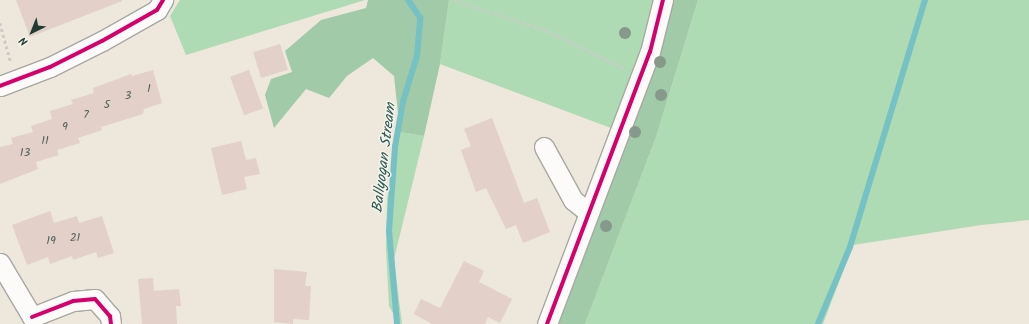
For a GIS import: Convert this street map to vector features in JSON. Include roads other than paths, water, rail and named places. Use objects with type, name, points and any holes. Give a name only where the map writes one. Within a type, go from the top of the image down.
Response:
[{"type":"street","points":[[8,83],[50,67],[102,41],[157,10],[163,0]]},
{"type":"street","points":[[547,324],[588,212],[642,74],[663,0]]},
{"type":"street","points":[[544,147],[573,200],[588,212]]},
{"type":"street","points":[[0,263],[31,320],[73,300],[95,299],[110,316],[111,324]]},
{"type":"waterway","name":"Ballyogan Stream","points":[[397,324],[389,231],[395,147],[403,102],[417,56],[420,18],[408,0]]},
{"type":"waterway","points":[[818,324],[850,247],[925,0]]}]
